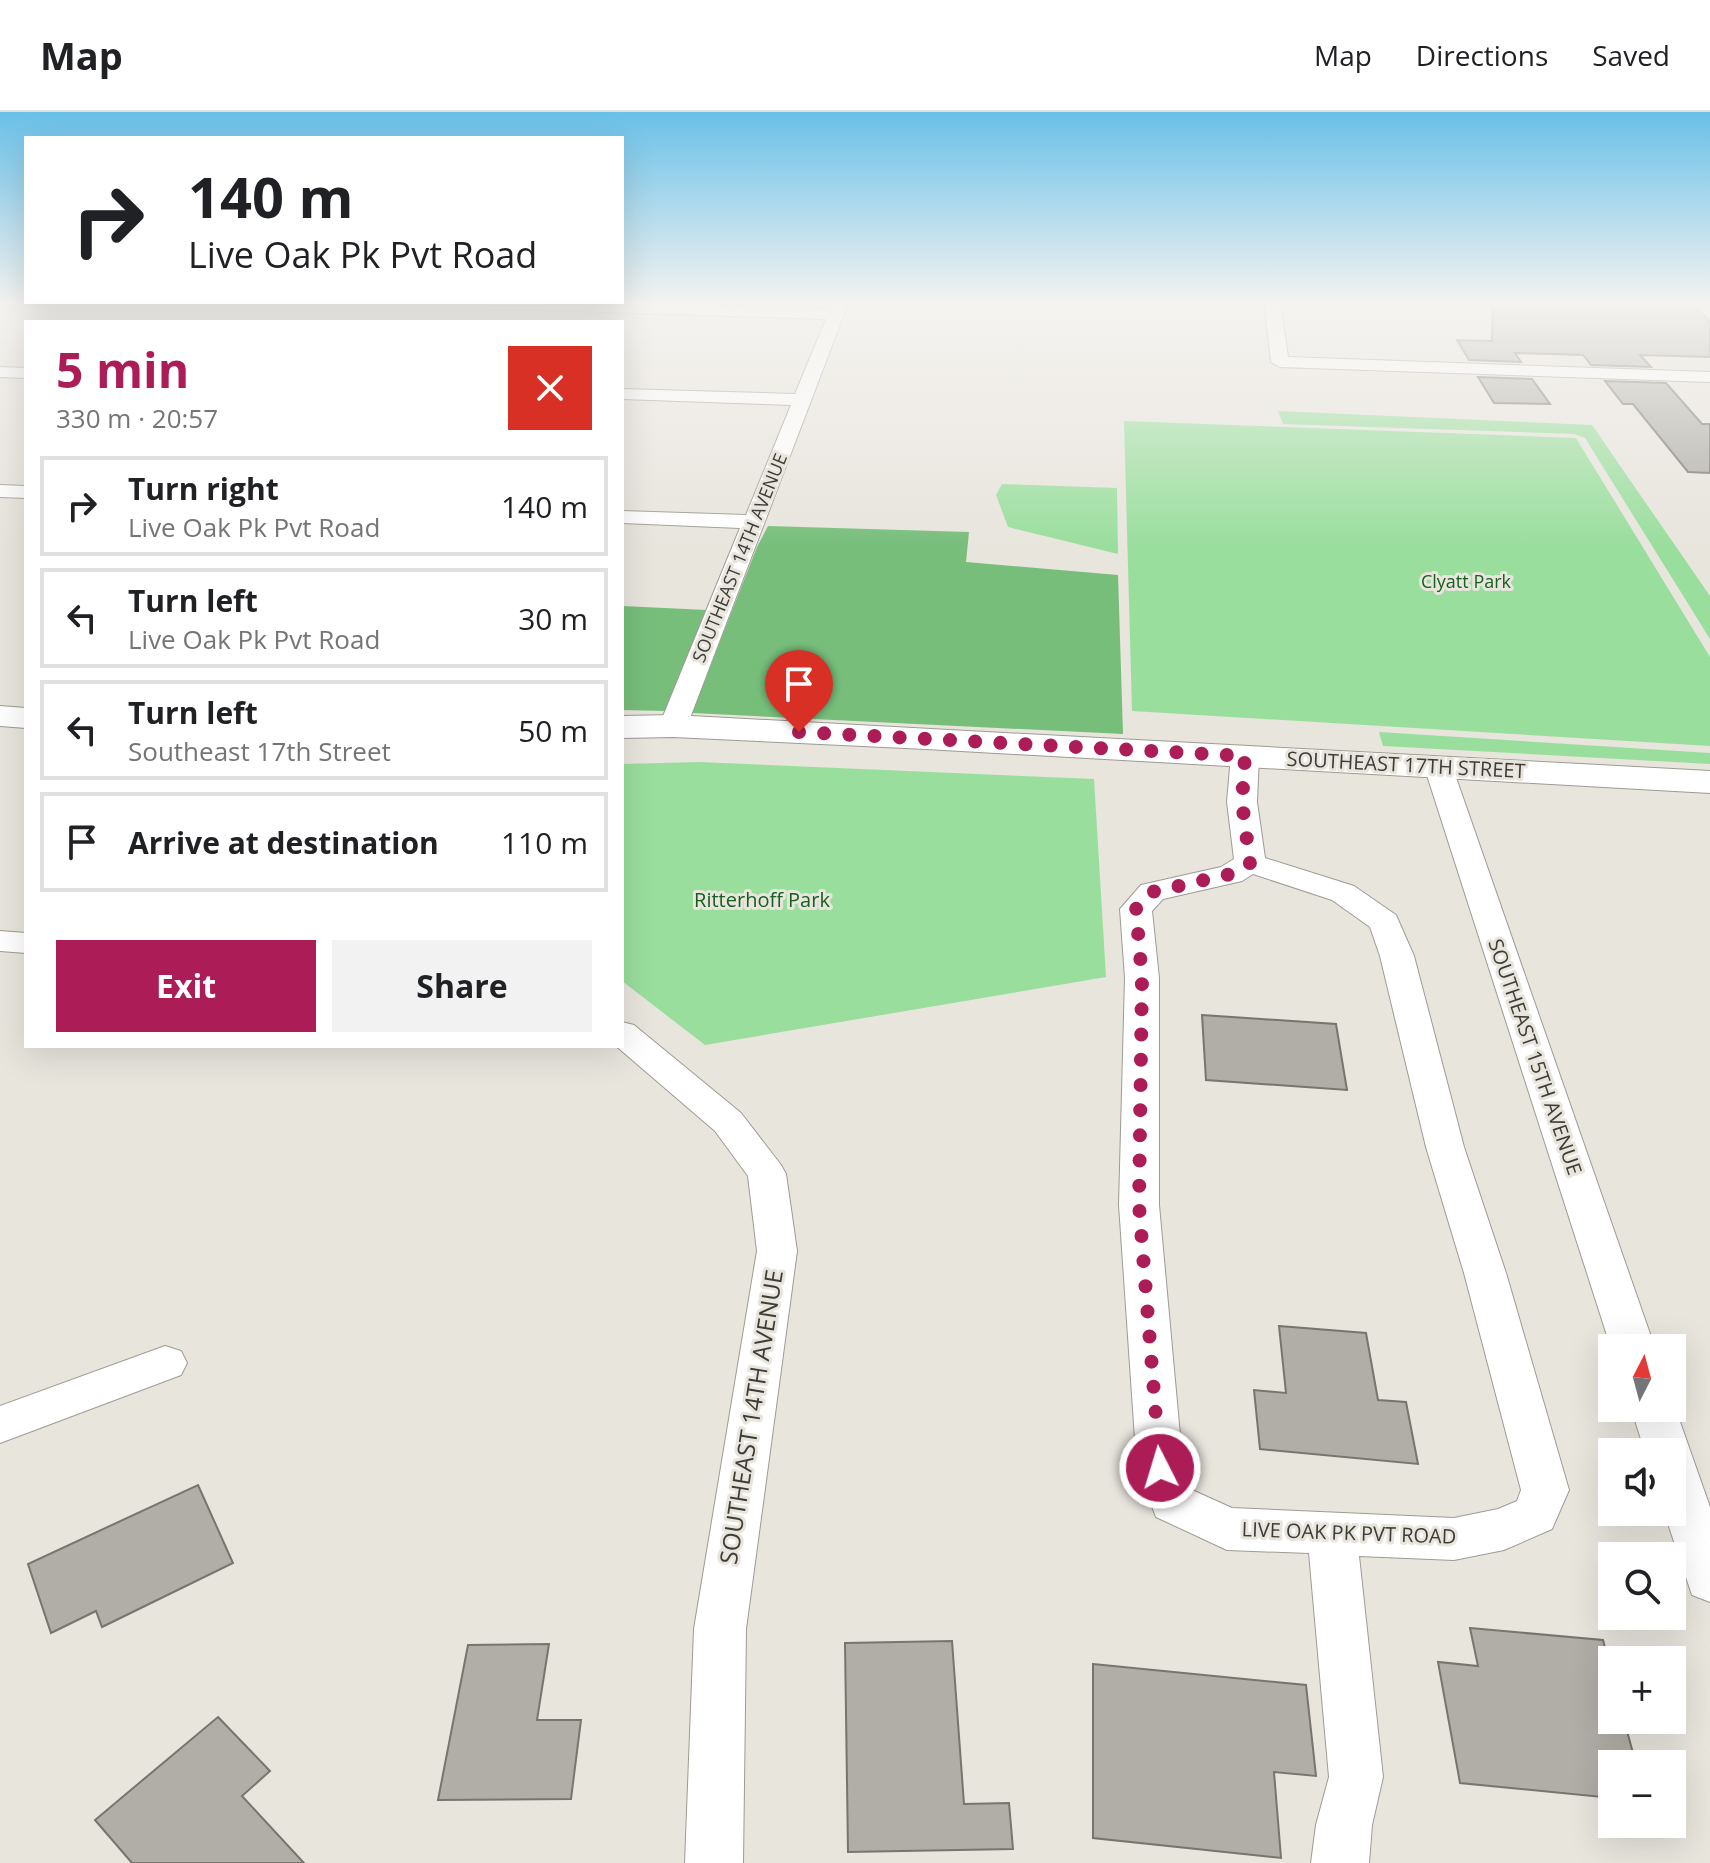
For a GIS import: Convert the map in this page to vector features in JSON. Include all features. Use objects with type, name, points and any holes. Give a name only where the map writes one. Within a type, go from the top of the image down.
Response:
[{"type":"main road","points":[[0,716],[24,718]]},
{"type":"main road","name":"SOUTHEAST 17TH STREET","points":[[624,727],[673,726],[1710,782]]},
{"type":"street","name":"SOUTHEAST 14TH AVENUE","points":[[673,726],[809,383]]},
{"type":"street","points":[[624,394],[802,400]]},
{"type":"street","points":[[0,491],[24,492]]},
{"type":"street","points":[[624,517],[755,522]]},
{"type":"street","points":[[1245,756],[1242,802],[1250,863]]},
{"type":"street","name":"SOUTHEAST 15TH AVENUE","points":[[1438,766],[1628,1334]]},
{"type":"street","name":"LIVE OAK PK PVT ROAD","points":[[1250,863],[1343,893],[1385,922],[1397,956],[1445,1147],[1485,1273],[1545,1490],[1535,1515],[1504,1529],[1454,1539],[1227,1529],[1173,1503],[1160,1468],[1139,1205],[1142,978],[1136,909],[1152,892],[1231,874],[1250,863]]},
{"type":"street","points":[[0,941],[24,943]]},
{"type":"street","name":"SOUTHEAST 14TH AVENUE","points":[[624,1035],[728,1122],[767,1174],[777,1251],[720,1629],[714,1863]]},
{"type":"street","points":[[0,1425],[165,1363]]},
{"type":"street","points":[[1686,1507],[1710,1580]]},
{"type":"street","points":[[1332,1534],[1356,1777],[1344,1825],[1340,1863]]},
{"type":"green space","points":[[1278,411],[1592,425],[1710,596],[1710,639],[1585,438],[1574,434],[1283,424]]},
{"type":"green space","name":"Clyatt Park","points":[[1124,421],[1576,438],[1710,657],[1710,746],[1132,711]]},
{"type":"green space","points":[[1002,484],[1117,488],[1118,554],[1008,527],[996,495]]},
{"type":"green space","points":[[768,526],[969,532],[966,562],[1118,575],[1123,734],[692,713]]},
{"type":"green space","points":[[624,606],[707,610],[665,711],[624,710]]},
{"type":"green space","points":[[1379,732],[1710,753],[1710,764],[1383,746]]},
{"type":"green space","name":"Ritterhoff Park","points":[[699,762],[1094,779],[1106,977],[705,1045],[624,983],[624,764]]},
{"type":"building","points":[[1482,383],[1535,383],[1550,404],[1494,403]]},
{"type":"building","points":[[1606,383],[1666,383],[1702,424],[1710,424],[1710,473],[1688,472],[1633,404],[1623,404]]},
{"type":"building","points":[[1202,1015],[1336,1024],[1347,1090],[1206,1080]]},
{"type":"building","points":[[1279,1326],[1366,1333],[1378,1400],[1406,1402],[1418,1464],[1260,1449],[1254,1390],[1286,1393]]},
{"type":"building","points":[[198,1485],[233,1563],[102,1627],[96,1611],[51,1633],[28,1564]]},
{"type":"building","points":[[1470,1628],[1603,1640],[1605,1646],[1598,1646],[1598,1734],[1628,1734],[1632,1750],[1598,1750],[1598,1797],[1460,1783],[1438,1662],[1478,1666]]},
{"type":"building","points":[[952,1641],[964,1804],[1009,1803],[1013,1849],[848,1852],[845,1643]]},
{"type":"building","points":[[549,1644],[537,1720],[581,1720],[571,1799],[438,1800],[468,1645]]},
{"type":"building","points":[[1093,1664],[1306,1685],[1316,1776],[1274,1772],[1281,1858],[1093,1838]]},
{"type":"building","points":[[218,1717],[270,1771],[242,1796],[304,1863],[132,1863],[95,1820]]},
{"type":"route","points":[[799,732],[1245,756],[1242,802],[1250,863],[1231,874],[1152,892],[1136,909],[1142,978],[1139,1205],[1160,1468]]}]
